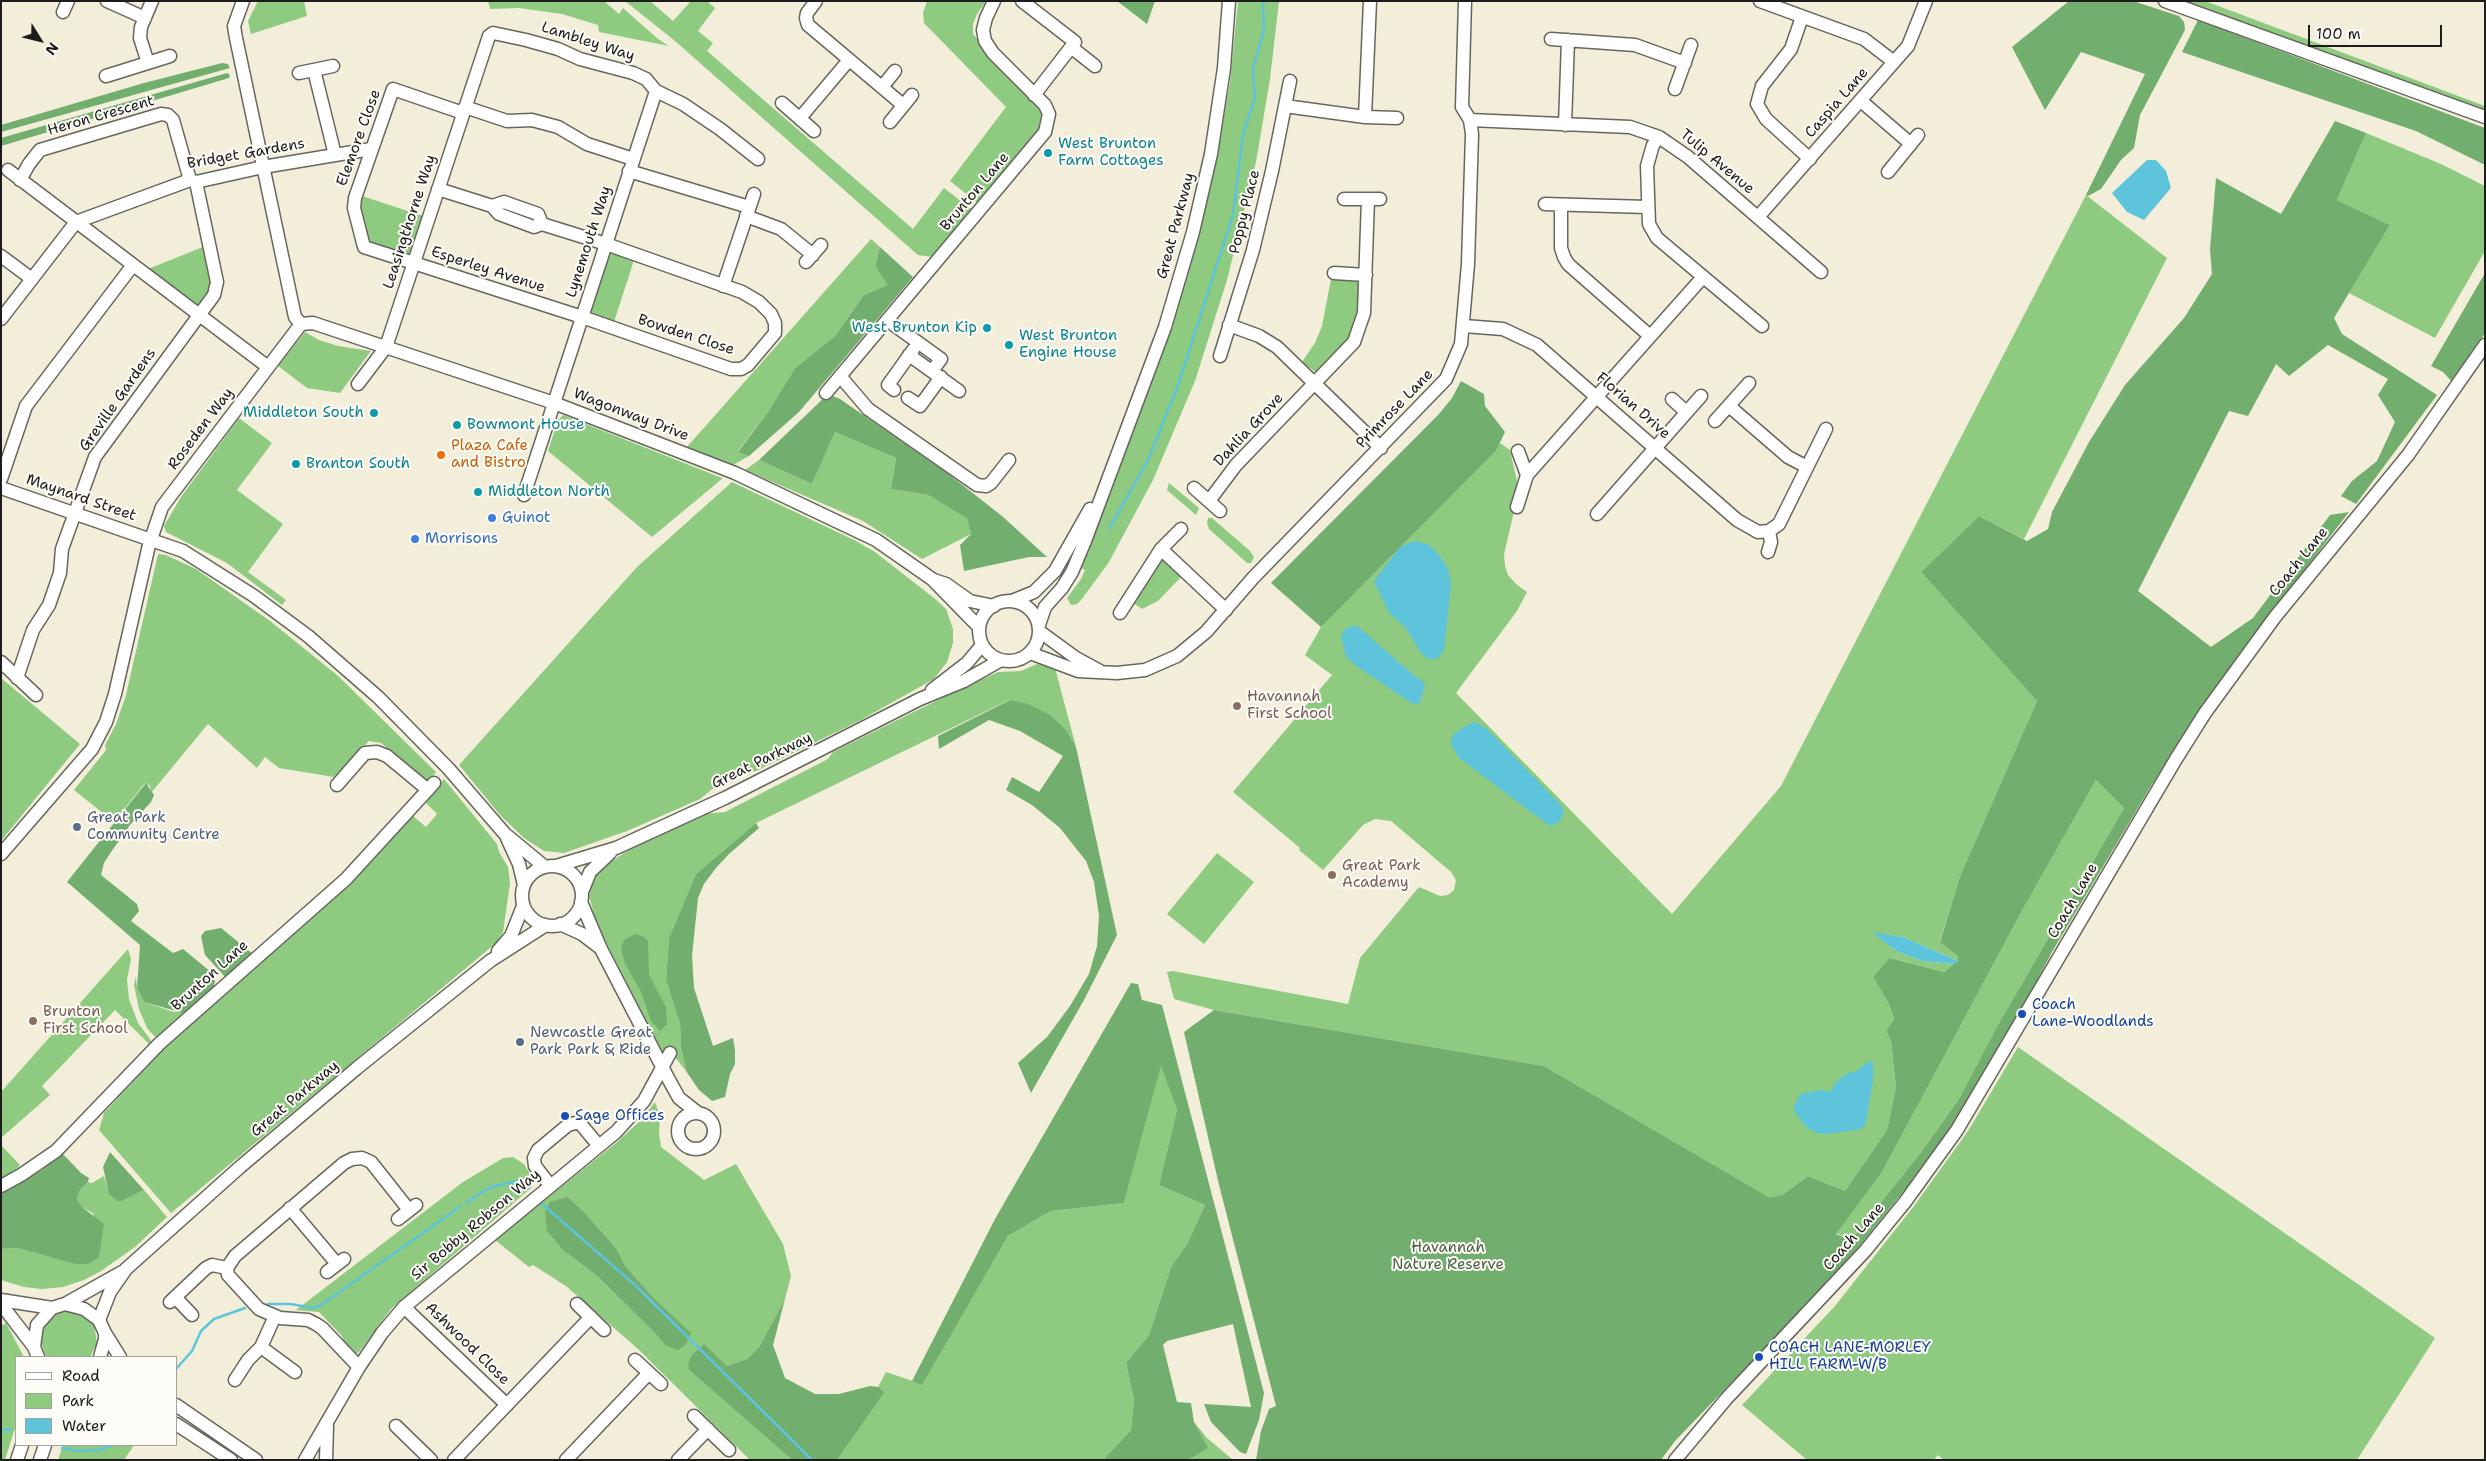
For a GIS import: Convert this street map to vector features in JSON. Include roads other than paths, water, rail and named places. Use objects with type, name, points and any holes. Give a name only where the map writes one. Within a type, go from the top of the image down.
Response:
[{"type":"street","points":[[107,1],[145,18]]},
{"type":"street","points":[[148,63],[140,38],[141,27],[152,1]]},
{"type":"street","points":[[243,1],[234,26],[295,317],[301,324]]},
{"type":"street","points":[[816,1],[807,12],[808,25],[903,106]]},
{"type":"street","name":"Brunton Lane","points":[[826,392],[1039,142],[1048,123],[1049,114],[1045,105],[992,53],[985,41],[984,24],[994,1]]},
{"type":"street","points":[[1022,1],[1075,42],[1034,94]]},
{"type":"street","name":"Great Parkway","points":[[490,961],[511,936],[524,906],[522,894],[524,885],[531,874],[550,866],[616,848],[725,798],[920,699],[964,681],[1001,660],[1013,661],[1030,653],[1037,643],[1045,607],[1062,588],[1072,572],[1165,327],[1193,232],[1210,154],[1224,68],[1229,1]]},
{"type":"street","points":[[1365,117],[1370,1]]},
{"type":"street","name":"Primrose Lane","points":[[1030,653],[1078,671],[1117,673],[1145,670],[1172,659],[1195,642],[1253,578],[1446,379],[1461,344],[1464,326],[1472,134],[1470,120],[1462,108],[1465,1]]},
{"type":"street","name":"Caspia Lane","points":[[1758,217],[1894,62],[1914,36],[1926,1]]},
{"type":"street","points":[[2165,1],[2485,117]]},
{"type":"street","points":[[1767,2],[1802,17],[1864,39],[1894,62]]},
{"type":"street","points":[[1802,17],[1791,49],[1762,86],[1757,98],[1757,104],[1766,119],[1810,159]]},
{"type":"street","name":"Lambley Way","points":[[464,110],[488,36],[493,33],[558,49],[580,59],[633,73],[646,79],[656,90],[683,104],[720,129],[758,159]]},
{"type":"street","points":[[1551,39],[1635,45],[1685,63]]},
{"type":"street","points":[[1565,124],[1568,40]]},
{"type":"street","points":[[1675,89],[1692,46]]},
{"type":"street","points":[[1071,47],[1095,66]]},
{"type":"street","points":[[106,76],[170,56]]},
{"type":"street","points":[[800,118],[849,60]]},
{"type":"street","points":[[299,73],[333,66]]},
{"type":"street","name":"Elemore Close","points":[[314,70],[334,155]]},
{"type":"street","points":[[882,87],[895,71]]},
{"type":"street","name":"Poppy Place","points":[[1220,356],[1252,250],[1290,81]]},
{"type":"street","name":"Elemore Close","points":[[414,263],[364,247],[354,208],[355,198],[370,149],[393,89],[464,110]]},
{"type":"street","name":"Lynemouth Way","points":[[524,495],[656,90]]},
{"type":"street","points":[[890,122],[912,95]]},
{"type":"street","points":[[1860,101],[1915,139],[1888,172]]},
{"type":"street","points":[[782,103],[814,131]]},
{"type":"street","points":[[1285,106],[1365,117],[1397,118]]},
{"type":"street","points":[[464,110],[507,121],[532,120],[558,127],[587,144],[631,165],[748,211],[781,229],[813,254]]},
{"type":"street","name":"Leasingthorne Way","points":[[358,384],[386,348],[464,110]]},
{"type":"street","name":"Heron Crescent","points":[[20,180],[40,150],[161,114],[168,114],[173,120],[193,181],[217,282],[214,295],[199,315]]},
{"type":"street","name":"Tulip Avenue","points":[[1470,120],[1630,127],[1659,137],[1688,157],[1821,272]]},
{"type":"street","points":[[1659,137],[1649,157],[1648,224],[1658,238],[1762,326]]},
{"type":"street","name":"Bridget Gardens","points":[[76,222],[193,181],[370,149]]},
{"type":"street","points":[[8,170],[268,367]]},
{"type":"street","name":"Bowden Close","points":[[438,189],[492,206],[499,214],[534,227],[542,224],[606,244],[742,292],[759,302],[771,314],[775,323],[775,333],[769,343],[748,365],[741,369],[716,365],[582,317]]},
{"type":"street","points":[[723,286],[754,194]]},
{"type":"street","name":"Dahlia Grove","points":[[1209,501],[1236,465],[1343,355],[1358,333],[1364,313],[1374,199],[1344,199]]},
{"type":"street","points":[[1545,204],[1647,207]]},
{"type":"street","points":[[1561,205],[1561,248],[1568,264],[1650,336]]},
{"type":"street","points":[[1,319],[76,222]]},
{"type":"street","points":[[1,256],[32,279]]},
{"type":"street","name":"Esperley Avenue","points":[[414,263],[582,317]]},
{"type":"street","points":[[1,479],[26,406],[133,265]]},
{"type":"street","points":[[1334,272],[1366,276]]},
{"type":"street","points":[[1517,507],[1527,475],[1703,277]]},
{"type":"street","name":"Greville Gardens","points":[[17,678],[33,630],[49,605],[60,573],[62,549],[95,457],[199,315]]},
{"type":"street","points":[[887,320],[941,359],[936,374],[920,406],[908,398]]},
{"type":"street","name":"Wagonway Drive","points":[[301,324],[313,323],[554,403],[759,483],[860,530],[932,579],[979,627]]},
{"type":"street","name":"Roseden Way","points":[[1,854],[92,748],[106,722],[115,694],[151,539],[162,507],[301,324]]},
{"type":"street","points":[[1229,326],[1259,336],[1277,347],[1381,448]]},
{"type":"street","name":"Florian Drive","points":[[1464,326],[1503,329],[1526,338],[1545,351],[1737,520],[1753,530],[1770,531]]},
{"type":"street","points":[[894,390],[888,385],[918,342]]},
{"type":"street","name":"Coach Lane","points":[[1675,1460],[1727,1398],[1865,1251],[1905,1202],[1957,1130],[2205,713],[2275,617],[2408,455],[2485,345]]},
{"type":"street","points":[[910,355],[959,391]]},
{"type":"street","points":[[840,376],[868,409],[977,485],[986,486],[992,483],[1009,460]]},
{"type":"street","points":[[1715,421],[1749,383]]},
{"type":"street","points":[[1597,514],[1701,396]]},
{"type":"street","points":[[1672,399],[1686,412]]},
{"type":"street","points":[[1729,406],[1781,452],[1807,467]]},
{"type":"street","points":[[1768,552],[1771,542],[1770,531],[1779,524],[1826,429]]},
{"type":"street","name":"Great Parkway","points":[[994,606],[1034,592],[1055,571],[1076,537],[1119,451]]},
{"type":"street","points":[[1518,451],[1527,475]]},
{"type":"street","name":"Maynard Street","points":[[1,488],[151,539],[201,561],[254,596],[308,636],[378,697],[448,768],[505,834]]},
{"type":"street","points":[[1194,488],[1220,511]]},
{"type":"street","points":[[1120,613],[1129,589],[1161,549],[1181,529]]},
{"type":"street","points":[[1161,549],[1226,610]]},
{"type":"street","name":"Wagonway Drive","points":[[932,579],[946,584],[970,601],[994,606]]},
{"type":"street","points":[[1012,601],[1029,609],[1039,628]]},
{"type":"street","points":[[994,606],[984,614],[979,627],[982,644],[990,654],[1001,660]]},
{"type":"street","name":"Primrose Lane","points":[[1039,628],[1076,658],[1100,671]]},
{"type":"street","name":"Great Parkway","points":[[920,699],[967,663],[982,644]]},
{"type":"street","points":[[1,662],[36,695]]},
{"type":"street","name":"Brunton Lane","points":[[1,1186],[22,1175],[56,1151],[158,1044],[346,879],[431,786],[387,756],[377,752],[365,754],[337,786]]},
{"type":"street","points":[[505,834],[550,866],[566,869],[574,876],[600,949],[679,1098],[698,1113],[709,1118],[714,1128],[713,1139],[704,1148],[697,1149],[685,1146],[679,1136],[679,1098]]},
{"type":"street","points":[[505,834],[519,864],[524,885]]},
{"type":"street","name":"Great Parkway","points":[[52,1308],[65,1304],[126,1269],[240,1167],[328,1092],[490,961],[546,925],[560,924],[574,916],[590,872],[616,848]]},
{"type":"street","points":[[524,906],[533,920],[546,925]]},
{"type":"street","points":[[560,924],[582,934],[600,949]]},
{"type":"street","name":"Sir Bobby Robson Way","points":[[305,1460],[359,1367],[382,1333],[404,1307],[598,1146],[637,1110],[670,1053]]},
{"type":"street","points":[[679,1124],[686,1115],[698,1113]]},
{"type":"street","points":[[550,1185],[535,1166],[534,1158],[538,1150],[568,1125],[579,1122],[598,1146]]},
{"type":"street","points":[[359,1367],[316,1324],[308,1320],[275,1316],[259,1310],[228,1275],[227,1268],[235,1256],[290,1208],[344,1163],[352,1159],[362,1158],[371,1162],[412,1208],[398,1218]]},
{"type":"street","points":[[290,1208],[341,1262],[327,1272]]},
{"type":"street","points":[[192,1315],[173,1299],[206,1268],[212,1266],[227,1268]]},
{"type":"street","name":"Great Parkway","points":[[99,1320],[110,1292],[126,1269]]},
{"type":"street","points":[[1,1302],[52,1308]]},
{"type":"street","points":[[1,1302],[36,1354]]},
{"type":"street","points":[[65,1304],[84,1309],[99,1320],[119,1356]]},
{"type":"street","points":[[577,1304],[604,1330]]},
{"type":"street","name":"Ashwood Close","points":[[404,1307],[506,1405]]},
{"type":"street","points":[[36,1354],[37,1325],[52,1308]]},
{"type":"street","points":[[235,1380],[248,1360],[261,1347],[275,1316]]},
{"type":"street","name":"Ashwood Close","points":[[454,1460],[591,1317]]},
{"type":"street","points":[[100,1356],[104,1347],[105,1333]]},
{"type":"street","points":[[261,1347],[296,1372]]},
{"type":"street","points":[[635,1360],[661,1384]]},
{"type":"street","points":[[566,1460],[649,1373]]},
{"type":"street","points":[[178,1406],[256,1460]]},
{"type":"street","points":[[694,1416],[729,1450]]},
{"type":"street","name":"Sir Bobby Robson Way","points":[[326,1460],[328,1423]]},
{"type":"street","points":[[178,1425],[231,1460]]},
{"type":"street","points":[[396,1426],[431,1460]]},
{"type":"street","points":[[678,1460],[708,1429]]},
{"type":"street","points":[[17,1460],[22,1446]]},
{"type":"water","points":[[2147,160],[2156,160],[2166,171],[2171,188],[2144,220],[2127,212],[2112,193]]},
{"type":"water","points":[[1415,541],[1428,544],[1439,555],[1448,569],[1451,585],[1444,650],[1437,659],[1428,659],[1420,652],[1406,628],[1389,613],[1374,581],[1400,547]]},
{"type":"water","points":[[1356,625],[1417,678],[1421,679],[1425,686],[1419,704],[1411,703],[1346,657],[1341,636],[1345,629]]},
{"type":"water","points":[[1474,722],[1486,728],[1560,804],[1564,811],[1561,820],[1552,826],[1547,824],[1459,758],[1451,744],[1452,736]]},
{"type":"water","points":[[1872,932],[1903,937],[1958,961],[1955,964],[1922,961],[1896,951]]},
{"type":"water","points":[[1869,1061],[1873,1062],[1873,1080],[1866,1122],[1862,1129],[1828,1134],[1816,1133],[1805,1126],[1793,1109],[1800,1094],[1821,1090],[1830,1092],[1835,1083],[1846,1074],[1856,1071]]},
{"type":"waterway","points":[[1109,529],[1147,462],[1177,388],[1233,215],[1243,135],[1255,97],[1253,69],[1264,30],[1263,1]]},
{"type":"waterway","points":[[467,1202],[491,1187],[517,1181],[529,1188]]},
{"type":"waterway","points":[[541,1203],[636,1286],[812,1460]]},
{"type":"waterway","points":[[268,1304],[291,1304],[312,1308],[321,1305],[461,1206]]},
{"type":"waterway","points":[[178,1367],[192,1351],[201,1331],[214,1319],[245,1308]]},
{"type":"waterway","points":[[1,1429],[11,1430]]},
{"type":"waterway","points":[[62,1448],[77,1451],[99,1450],[111,1446]]},
{"type":"place","name":"West Brunton Farm Cottages","points":[[1048,153]]},
{"type":"place","name":"West Brunton Kip","points":[[987,328]]},
{"type":"place","name":"West Brunton Engine House","points":[[1009,345]]},
{"type":"place","name":"Middleton South","points":[[374,413]]},
{"type":"place","name":"Bowmont House","points":[[457,425]]},
{"type":"place","name":"Plaza Cafe and Bistro","points":[[441,455]]},
{"type":"place","name":"Branton South","points":[[296,464]]},
{"type":"place","name":"Middleton North","points":[[478,492]]},
{"type":"place","name":"Guinot","points":[[492,518]]},
{"type":"place","name":"Morrisons","points":[[415,539]]},
{"type":"place","name":"Havannah First School","points":[[1237,706]]},
{"type":"place","name":"Great Park Community Centre","points":[[77,827]]},
{"type":"place","name":"Great Park Academy","points":[[1332,875]]},
{"type":"place","name":"Coach Lane-Woodlands","points":[[2022,1014]]},
{"type":"place","name":"Brunton First School","points":[[33,1021]]},
{"type":"place","name":"Newcastle Great Park Park & Ride","points":[[520,1042]]},
{"type":"place","name":"Sage Offices","points":[[565,1116]]},
{"type":"place","name":"COACH LANE-MORLEY HILL FARM-W/B","points":[[1759,1357]]},
{"type":"park label","name":"Havannah Nature Reserve","points":[[1448,1256]]}]
